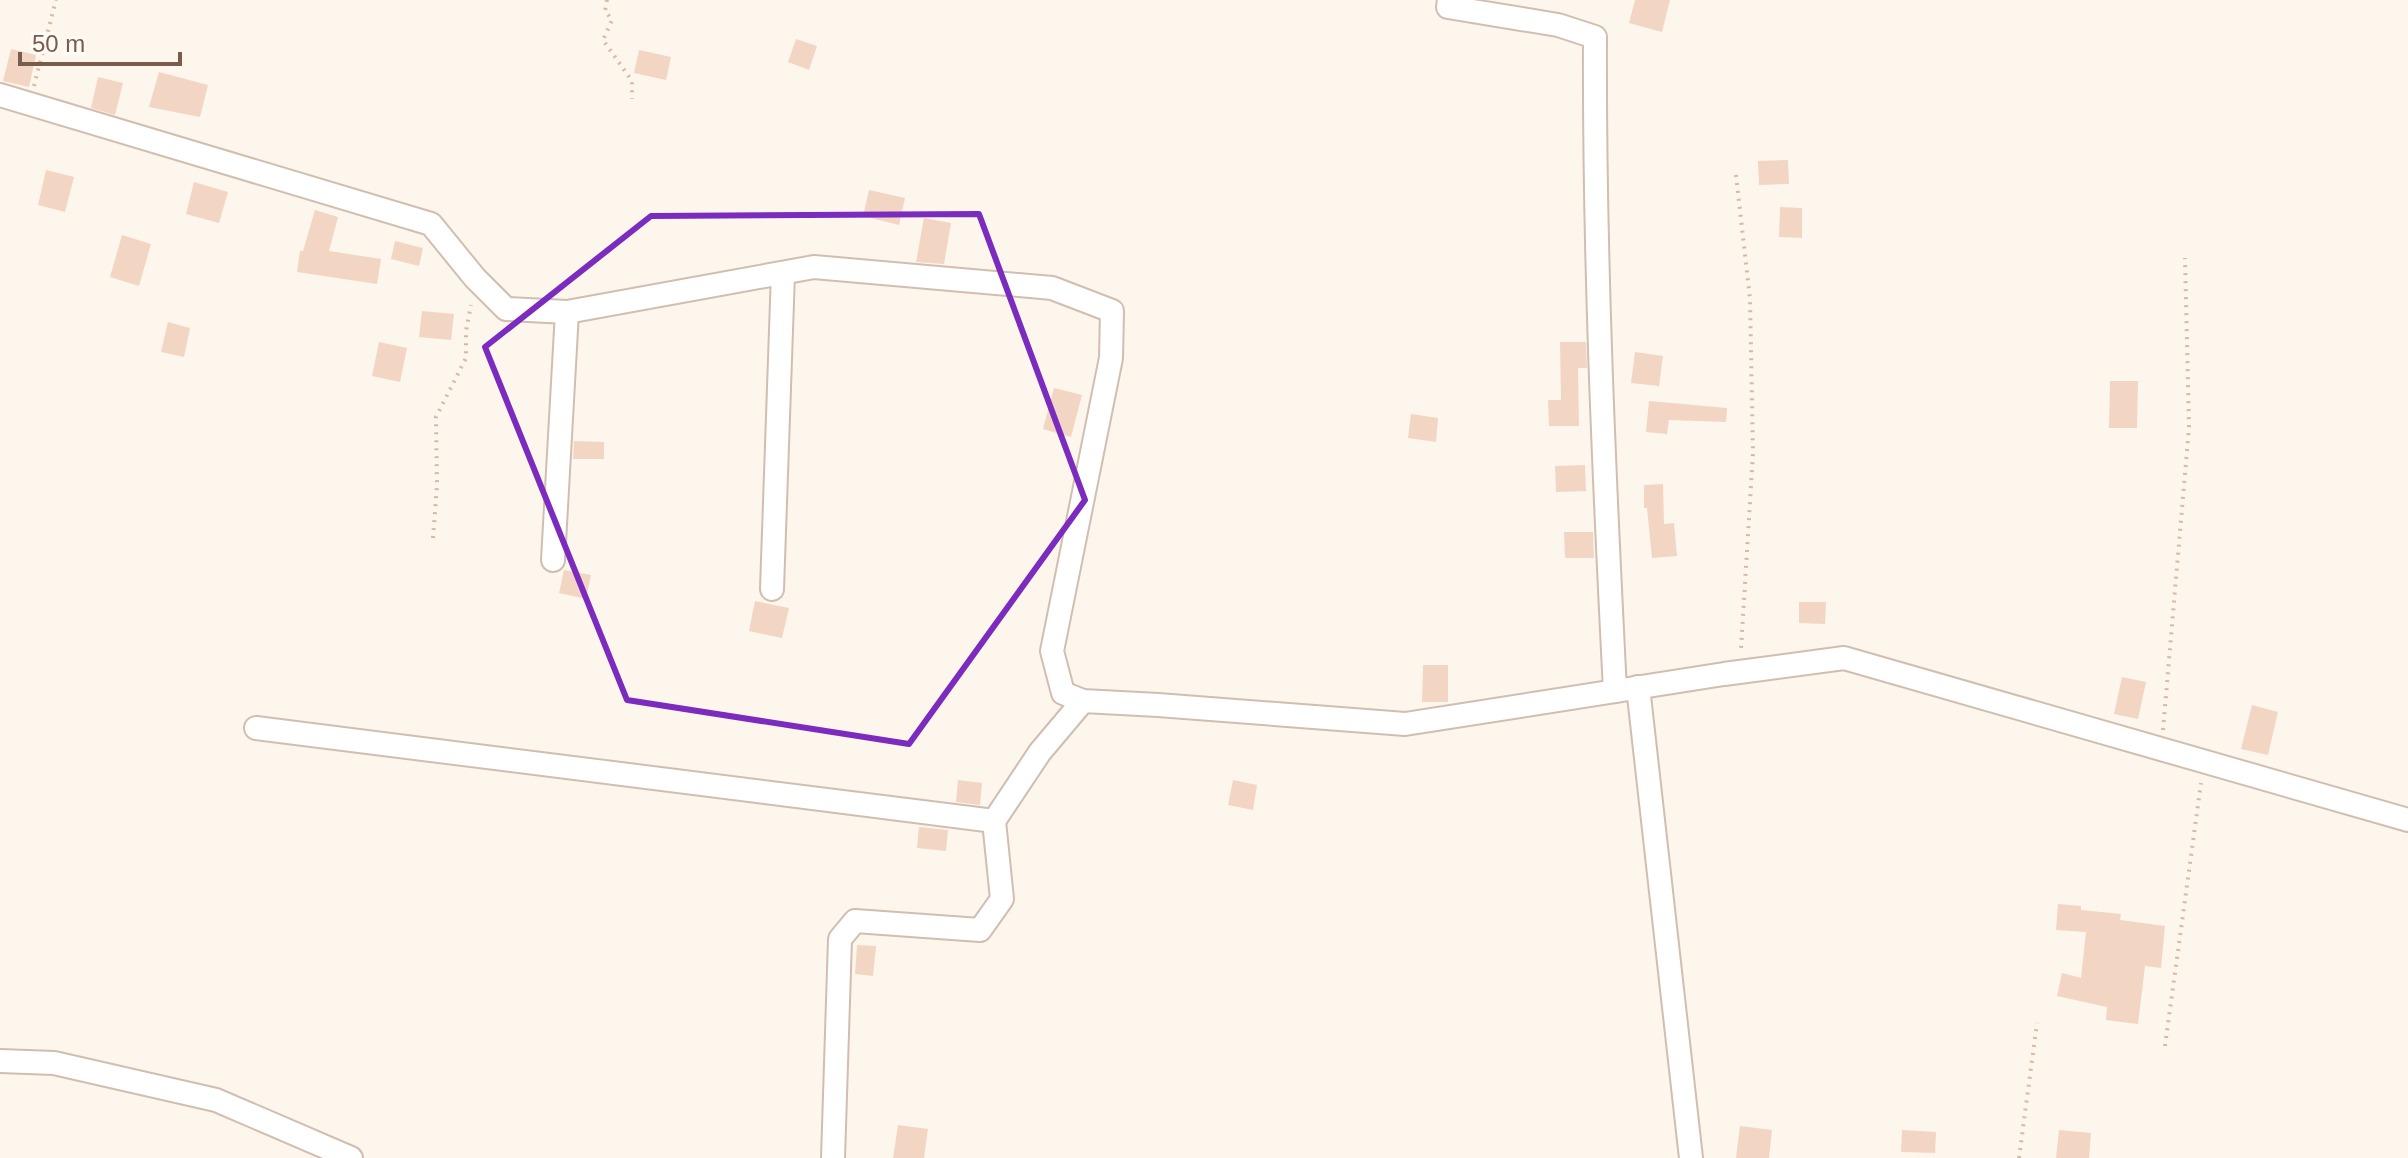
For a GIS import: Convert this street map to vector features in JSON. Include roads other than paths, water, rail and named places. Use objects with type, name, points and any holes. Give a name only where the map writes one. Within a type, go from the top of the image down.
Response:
[{"type":"street","points":[[1449,0],[1448,7],[1558,25],[1595,37],[1595,196],[1602,435],[1615,691]]},
{"type":"street","points":[[0,95],[431,224],[475,278],[506,309],[567,312],[814,267],[1052,288],[1112,311],[1111,358],[1052,651],[1063,693],[1083,701],[1405,724],[1844,658],[2408,820]]},
{"type":"street","points":[[772,589],[783,273]]},
{"type":"street","points":[[553,560],[567,312]]},
{"type":"street","points":[[1638,687],[1691,1158]]},
{"type":"street","points":[[833,1158],[840,939],[855,921],[980,930],[1002,899],[994,821],[1040,752],[1083,701]]},
{"type":"street","points":[[256,728],[994,821]]},
{"type":"street","points":[[0,1061],[54,1063],[216,1100],[351,1158]]}]
